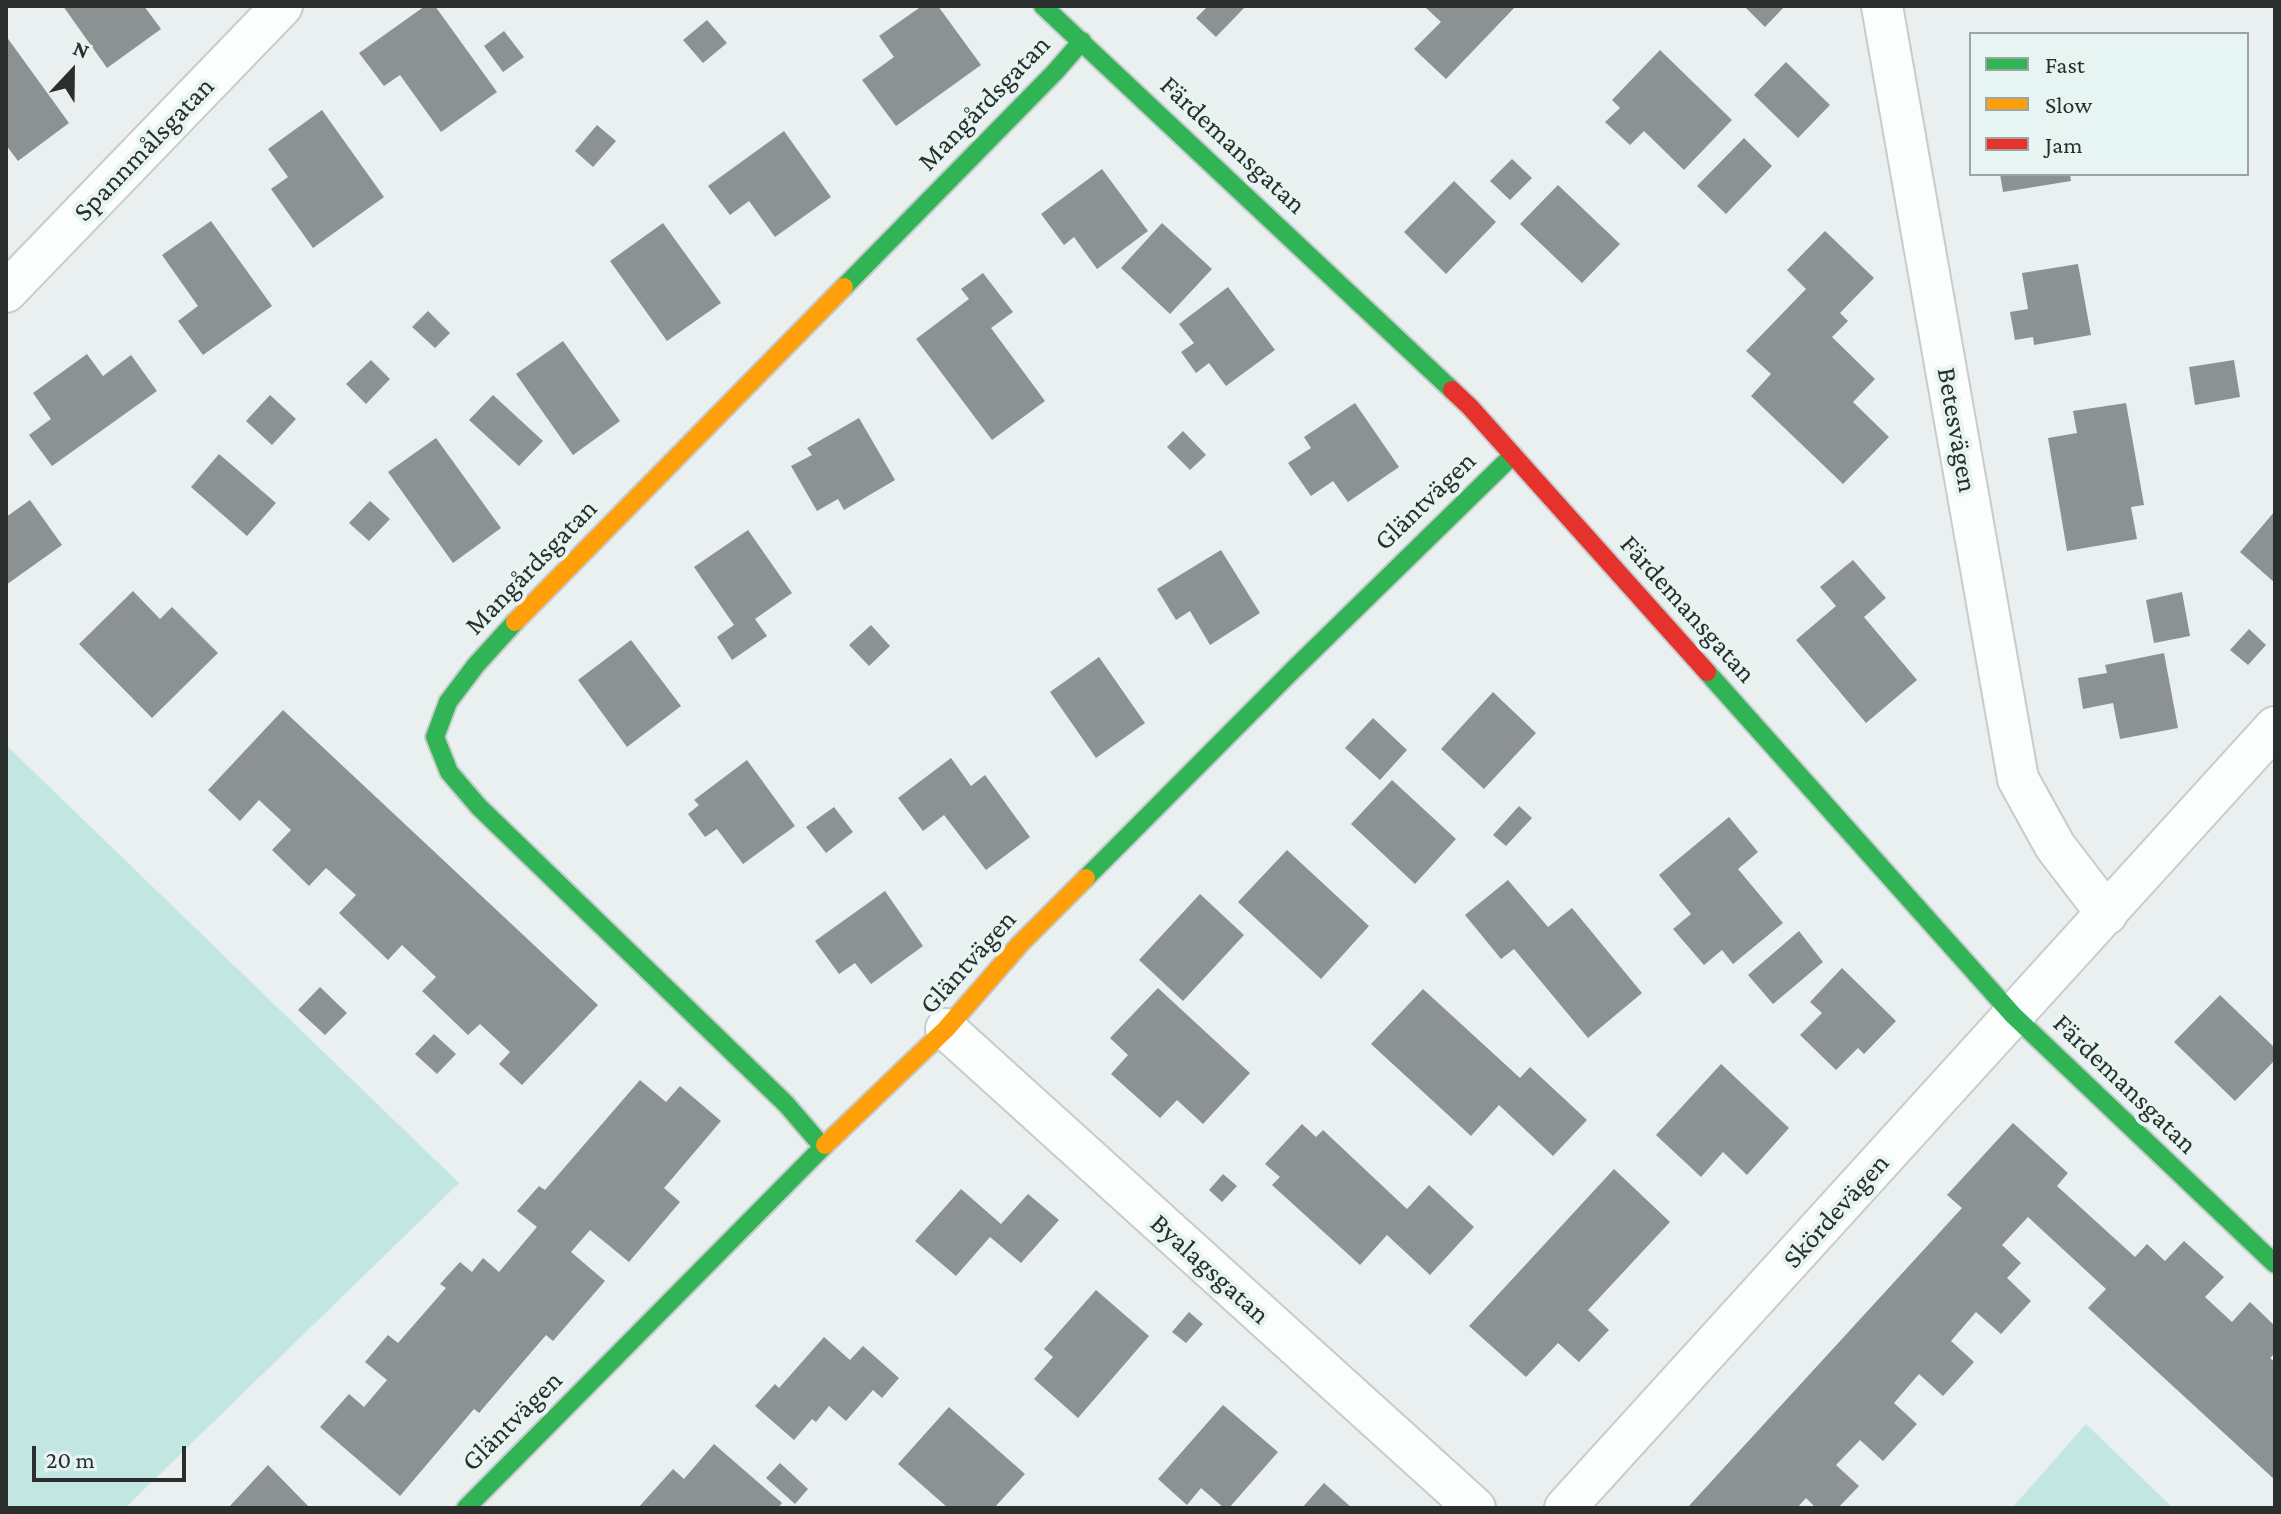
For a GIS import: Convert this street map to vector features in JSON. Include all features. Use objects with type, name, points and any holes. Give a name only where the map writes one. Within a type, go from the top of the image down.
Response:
[{"type":"street","name":"Spannmålsgatan","points":[[6,292],[282,6]]},
{"type":"street","name":"Färdemansgatan","points":[[1043,6],[1470,407],[2013,1015],[2275,1264]]},
{"type":"street","name":"Betesvägen","points":[[1882,6],[2018,779],[2055,846],[2107,914]]},
{"type":"street","name":"Mangårdsgatan","points":[[823,1147],[786,1104],[479,807],[449,772],[435,737],[448,702],[476,665],[533,603],[1044,84],[1082,41]]},
{"type":"street","name":"Gläntvägen","points":[[466,1508],[823,1147],[946,1029],[1020,944],[1513,455]]},
{"type":"street","name":"Skördevägen","points":[[1565,1508],[2275,727]]},
{"type":"street","name":"Byalagsgatan","points":[[946,1029],[1475,1508]]},
{"type":"green space","points":[[6,745],[459,1183],[125,1508],[6,1508]]},
{"type":"green space","points":[[2086,1424],[2173,1508],[2012,1508]]},
{"type":"building","points":[[63,6],[144,6],[161,29],[107,68]]},
{"type":"building","points":[[425,6],[435,6],[497,92],[441,132],[400,75],[384,86],[359,53]]},
{"type":"building","points":[[922,6],[938,6],[981,65],[896,126],[862,80],[894,57],[879,36]]},
{"type":"building","points":[[1208,6],[1246,6],[1216,37],[1196,18]]},
{"type":"building","points":[[1424,6],[1516,6],[1446,79],[1414,49],[1441,22]]},
{"type":"building","points":[[1744,6],[1785,6],[1765,27]]},
{"type":"building","points":[[707,20],[727,43],[703,63],[683,40]]},
{"type":"building","points":[[504,31],[524,57],[503,72],[484,46]]},
{"type":"building","points":[[6,36],[69,123],[18,161],[6,145]]},
{"type":"building","points":[[1660,50],[1732,120],[1684,170],[1644,131],[1630,145],[1605,122],[1620,108],[1612,100]]},
{"type":"building","points":[[1786,62],[1830,105],[1798,138],[1754,95]]},
{"type":"building","points":[[322,110],[384,197],[313,248],[271,189],[288,177],[268,149]]},
{"type":"building","points":[[597,125],[616,141],[593,167],[575,151]]},
{"type":"building","points":[[784,131],[831,197],[775,237],[749,201],[730,215],[708,186]]},
{"type":"building","points":[[1744,138],[1772,166],[1726,214],[1697,186]]},
{"type":"building","points":[[1512,159],[1532,178],[1510,200],[1490,181]]},
{"type":"building","points":[[1102,169],[1148,231],[1097,269],[1074,237],[1064,245],[1041,214]]},
{"type":"building","points":[[2000,176],[2070,176],[2071,181],[2003,192]]},
{"type":"building","points":[[1454,181],[1496,222],[1446,274],[1404,232]]},
{"type":"building","points":[[1558,185],[1620,244],[1582,283],[1520,224]]},
{"type":"building","points":[[211,221],[272,306],[203,355],[178,321],[198,306],[162,255]]},
{"type":"building","points":[[663,223],[721,303],[667,341],[610,261]]},
{"type":"building","points":[[1162,223],[1212,269],[1170,314],[1121,268]]},
{"type":"building","points":[[1825,231],[1874,278],[1840,313],[1848,321],[1832,337],[1875,379],[1853,402],[1889,437],[1843,484],[1751,396],[1771,374],[1746,351],[1806,289],[1787,270]]},
{"type":"building","points":[[2078,264],[2091,335],[2034,345],[2033,337],[2015,340],[2010,312],[2028,309],[2022,273]]},
{"type":"building","points":[[983,273],[1013,312],[991,328],[1045,401],[992,440],[916,339],[969,299],[961,289]]},
{"type":"building","points":[[1228,287],[1275,350],[1226,386],[1209,363],[1196,373],[1181,352],[1194,343],[1179,324]]},
{"type":"building","points":[[428,311],[450,333],[435,348],[412,327]]},
{"type":"building","points":[[563,341],[620,421],[573,455],[516,374]]},
{"type":"building","points":[[87,354],[103,376],[131,355],[157,391],[52,466],[29,435],[51,419],[33,393]]},
{"type":"building","points":[[371,360],[390,379],[366,404],[346,384]]},
{"type":"building","points":[[2234,360],[2240,397],[2195,405],[2189,367]]},
{"type":"building","points":[[270,395],[296,419],[272,445],[246,421]]},
{"type":"building","points":[[493,395],[543,441],[519,466],[469,420]]},
{"type":"building","points":[[1355,403],[1399,467],[1348,502],[1333,481],[1311,496],[1288,463],[1311,448],[1304,437]]},
{"type":"building","points":[[2126,403],[2144,505],[2131,507],[2137,539],[2067,551],[2048,438],[2077,433],[2073,411]]},
{"type":"building","points":[[859,418],[895,480],[844,510],[838,499],[817,511],[791,466],[812,455],[807,448]]},
{"type":"building","points":[[1183,431],[1206,455],[1190,470],[1167,447]]},
{"type":"building","points":[[436,438],[501,528],[453,563],[388,472]]},
{"type":"building","points":[[219,454],[276,503],[247,536],[191,487]]},
{"type":"building","points":[[30,500],[62,545],[6,585],[6,517]]},
{"type":"building","points":[[370,501],[390,519],[369,541],[349,523]]},
{"type":"building","points":[[2275,511],[2275,583],[2240,552]]},
{"type":"building","points":[[748,530],[792,593],[755,619],[767,636],[732,660],[717,637],[734,625],[694,567]]},
{"type":"building","points":[[1221,550],[1260,613],[1210,645],[1190,611],[1176,620],[1157,589]]},
{"type":"building","points":[[1853,560],[1886,598],[1864,617],[1917,680],[1866,723],[1796,640],[1836,606],[1820,587]]},
{"type":"building","points":[[133,591],[160,619],[172,607],[218,653],[152,718],[79,644]]},
{"type":"building","points":[[2182,592],[2190,636],[2154,643],[2146,600]]},
{"type":"building","points":[[871,625],[890,646],[869,666],[849,645]]},
{"type":"building","points":[[2249,629],[2266,645],[2248,665],[2230,650]]},
{"type":"building","points":[[631,640],[681,706],[627,747],[578,680]]},
{"type":"building","points":[[2164,653],[2178,728],[2120,739],[2113,703],[2083,709],[2078,678],[2107,673],[2105,665]]},
{"type":"building","points":[[1099,657],[1145,723],[1096,758],[1050,692]]},
{"type":"building","points":[[1493,692],[1536,733],[1484,789],[1441,749]]},
{"type":"building","points":[[283,710],[598,1005],[522,1085],[499,1064],[510,1052],[480,1024],[468,1035],[422,991],[436,977],[402,945],[388,960],[339,913],[356,895],[326,868],[309,886],[272,850],[291,830],[259,800],[240,821],[208,790]]},
{"type":"building","points":[[1373,718],[1407,750],[1380,780],[1345,748]]},
{"type":"building","points":[[951,758],[971,786],[985,775],[1030,837],[986,870],[944,815],[923,831],[898,798]]},
{"type":"building","points":[[747,760],[795,826],[743,864],[717,829],[705,837],[688,814],[699,805],[694,800]]},
{"type":"building","points":[[1392,780],[1456,839],[1415,884],[1351,824]]},
{"type":"building","points":[[1519,806],[1532,818],[1506,846],[1493,835]]},
{"type":"building","points":[[834,807],[853,832],[826,853],[806,827]]},
{"type":"building","points":[[1729,817],[1758,852],[1738,869],[1783,923],[1733,964],[1722,950],[1704,965],[1673,929],[1691,914],[1659,875]]},
{"type":"building","points":[[1287,850],[1369,926],[1321,979],[1238,902]]},
{"type":"building","points":[[1508,880],[1548,927],[1572,908],[1642,993],[1588,1038],[1514,949],[1501,959],[1465,915]]},
{"type":"building","points":[[885,891],[923,946],[871,984],[855,963],[839,974],[815,941]]},
{"type":"building","points":[[1200,894],[1244,935],[1183,1001],[1139,960]]},
{"type":"building","points":[[1799,931],[1823,962],[1773,1004],[1748,975]]},
{"type":"building","points":[[1842,968],[1896,1021],[1864,1054],[1858,1048],[1836,1070],[1800,1035],[1822,1013],[1810,1002]]},
{"type":"building","points":[[320,987],[347,1013],[325,1035],[298,1010]]},
{"type":"building","points":[[1158,988],[1250,1073],[1203,1124],[1177,1100],[1160,1118],[1111,1074],[1128,1055],[1110,1038]]},
{"type":"building","points":[[1423,989],[1520,1078],[1530,1067],[1587,1120],[1553,1156],[1499,1105],[1471,1136],[1371,1044]]},
{"type":"building","points":[[2220,995],[2275,1048],[2275,1060],[2235,1101],[2174,1042]]},
{"type":"building","points":[[434,1034],[456,1054],[437,1074],[415,1054]]},
{"type":"building","points":[[1721,1064],[1789,1128],[1747,1175],[1723,1152],[1701,1177],[1656,1135]]},
{"type":"building","points":[[640,1080],[666,1102],[680,1086],[721,1121],[664,1188],[680,1202],[629,1262],[590,1230],[571,1252],[605,1281],[553,1341],[546,1335],[479,1413],[474,1409],[400,1496],[320,1427],[349,1394],[364,1407],[387,1380],[365,1362],[388,1335],[398,1343],[446,1288],[440,1284],[460,1262],[472,1272],[483,1258],[499,1272],[537,1227],[517,1211],[539,1186],[545,1190]]},
{"type":"building","points":[[2013,1123],[2068,1173],[2057,1186],[2135,1257],[2147,1244],[2165,1261],[2184,1241],[2224,1277],[2205,1297],[2232,1322],[2250,1302],[2275,1326],[2275,1353],[2270,1358],[2275,1362],[2275,1480],[2088,1308],[2106,1289],[2028,1217],[2002,1245],[2021,1263],[2007,1278],[2031,1301],[2001,1334],[1976,1312],[1951,1341],[1974,1362],[1943,1396],[1919,1374],[1894,1403],[1917,1424],[1883,1461],[1860,1440],[1836,1465],[1859,1486],[1838,1508],[1816,1508],[1806,1498],[1797,1508],[1687,1508],[1962,1208],[1947,1195]]},
{"type":"building","points":[[1302,1124],[1316,1137],[1323,1130],[1407,1209],[1429,1185],[1474,1227],[1430,1275],[1387,1235],[1360,1265],[1272,1185],[1280,1177],[1265,1164]]},
{"type":"building","points":[[1614,1169],[1670,1222],[1588,1310],[1609,1330],[1579,1362],[1558,1343],[1526,1377],[1469,1326]]},
{"type":"building","points":[[1223,1174],[1237,1186],[1222,1202],[1209,1190]]},
{"type":"building","points":[[961,1189],[1001,1224],[1028,1194],[1059,1220],[1021,1263],[990,1237],[956,1276],[915,1241]]},
{"type":"building","points":[[1096,1290],[1149,1336],[1078,1418],[1034,1379],[1053,1357],[1044,1349]]},
{"type":"building","points":[[1189,1312],[1203,1324],[1186,1343],[1172,1332]]},
{"type":"building","points":[[824,1337],[850,1360],[863,1346],[899,1378],[882,1398],[873,1390],[846,1421],[829,1406],[816,1422],[812,1419],[794,1440],[755,1406],[775,1384],[779,1388]]},
{"type":"building","points":[[1223,1405],[1278,1452],[1229,1508],[1224,1508],[1201,1488],[1187,1505],[1158,1479]]},
{"type":"building","points":[[949,1407],[1025,1474],[994,1508],[948,1508],[898,1464]]},
{"type":"building","points":[[714,1444],[782,1503],[778,1508],[638,1508],[673,1469],[684,1479]]},
{"type":"building","points":[[780,1463],[808,1489],[795,1504],[766,1478]]},
{"type":"building","points":[[268,1465],[310,1508],[228,1508]]},
{"type":"building","points":[[1324,1483],[1352,1508],[1302,1508]]},
{"type":"traffic: fast","points":[[1043,6],[1452,390]]},
{"type":"traffic: fast","points":[[844,287],[1082,41]]},
{"type":"traffic: fast","points":[[1086,878],[1513,455]]},
{"type":"traffic: fast","points":[[515,622],[448,702],[435,737],[449,772],[479,807],[786,1104],[823,1147]]},
{"type":"traffic: fast","points":[[1707,672],[2013,1015],[2275,1264]]},
{"type":"traffic: fast","points":[[466,1508],[825,1145]]},
{"type":"traffic: slow","points":[[515,622],[844,287]]},
{"type":"traffic: slow","points":[[825,1145],[946,1029],[1020,944],[1086,878]]},
{"type":"traffic: jam","points":[[1452,390],[1707,672]]}]
